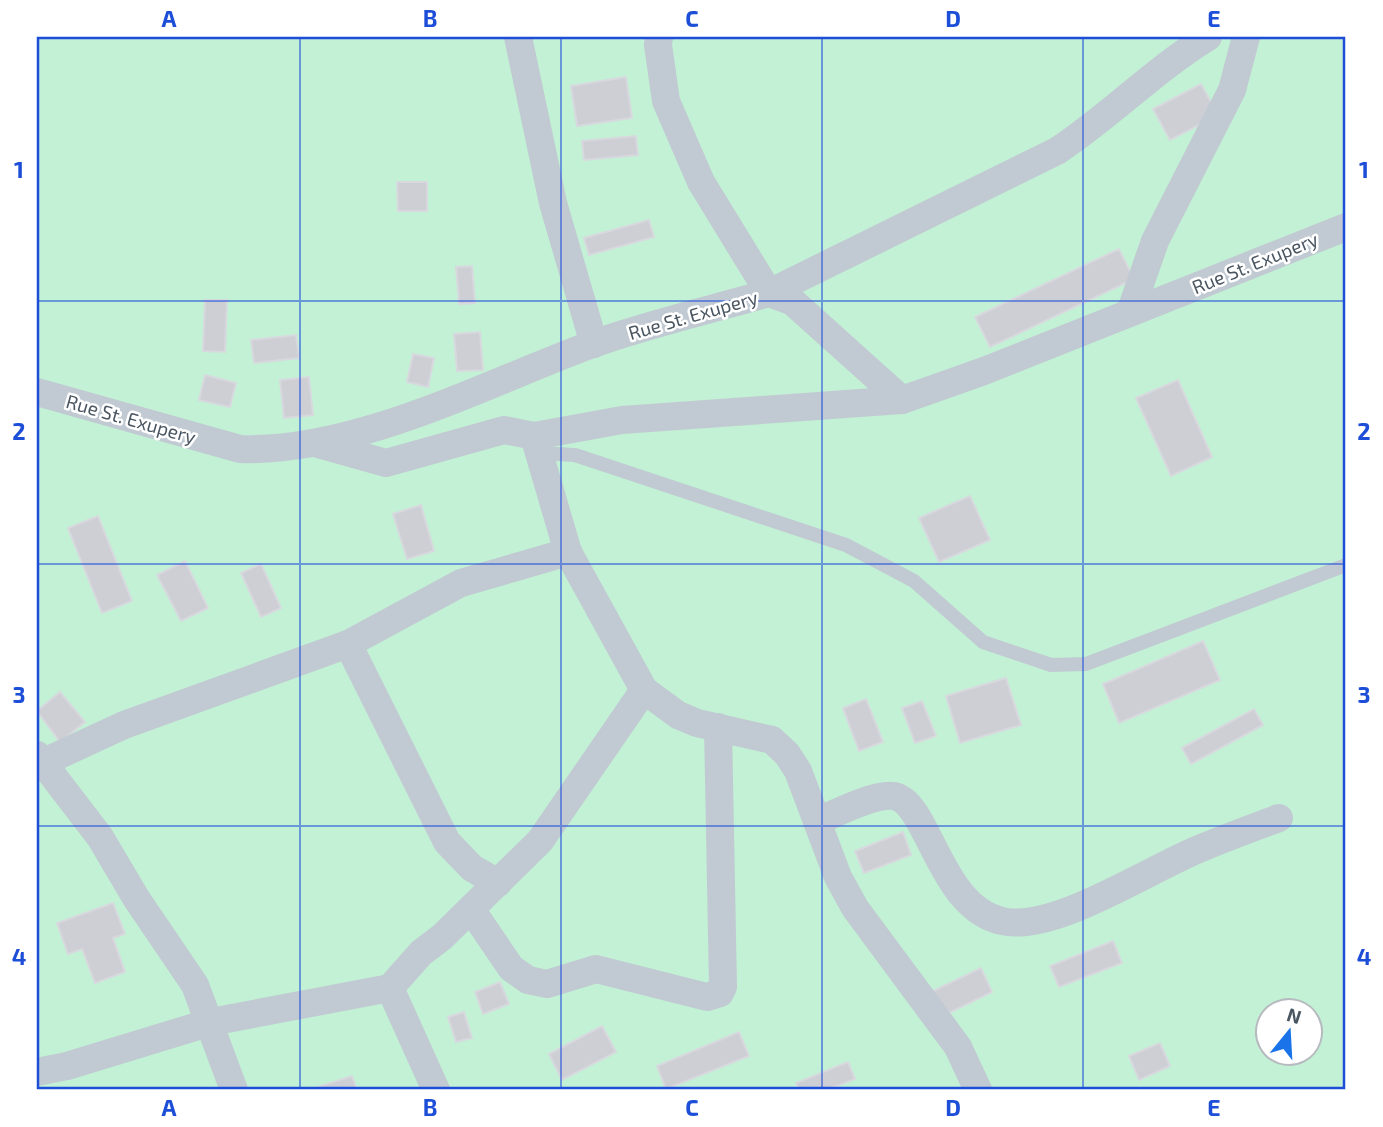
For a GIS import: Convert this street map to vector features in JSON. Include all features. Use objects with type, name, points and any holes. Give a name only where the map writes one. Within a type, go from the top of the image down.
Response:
[{"type":"street","points":[[518,37],[553,203],[594,344]]},
{"type":"street","points":[[659,37],[666,101],[701,182],[769,293],[1057,150],[1098,123],[1129,94],[1208,37]]},
{"type":"street","points":[[1130,313],[1155,241],[1232,90],[1246,37]]},
{"type":"street","name":"Rue St. Exupery","points":[[37,392],[240,449],[271,450],[318,444],[405,417],[594,344],[769,293],[793,302],[902,400],[1346,227]]},
{"type":"street","points":[[318,444],[386,463],[504,430],[537,445],[622,420],[902,400]]},
{"type":"street","points":[[537,445],[568,552],[644,690],[678,715],[772,740],[787,754],[818,821],[838,877],[855,908],[958,1047],[978,1090]]},
{"type":"street","points":[[234,1090],[211,1022],[195,985],[136,898],[100,837],[39,759],[124,725],[348,644],[461,583],[568,552]]},
{"type":"street","points":[[348,644],[447,842],[472,868],[498,883]]},
{"type":"street","points":[[37,1072],[68,1066],[211,1022],[390,988],[421,953],[471,909],[540,841],[644,690]]},
{"type":"street","points":[[471,909],[511,968],[528,980],[547,984],[596,969],[707,997],[720,993],[723,973],[719,727]]},
{"type":"street","points":[[818,821],[882,796],[896,796],[909,805],[952,886],[967,901],[1003,921],[1026,923],[1094,900],[1199,849],[1279,818]]},
{"type":"street","points":[[390,988],[436,1090]]},
{"type":"lane","points":[[537,445],[575,454],[846,545],[914,581],[983,642],[1051,665],[1086,664],[1346,565]]},
{"type":"green space","points":[[37,37],[1346,37],[1346,1090],[37,1090]]},
{"type":"building","points":[[626,77],[632,118],[577,126],[571,86]]},
{"type":"building","points":[[1201,84],[1218,115],[1170,140],[1153,109]]},
{"type":"building","points":[[636,136],[638,155],[584,160],[582,141]]},
{"type":"building","points":[[397,182],[427,182],[427,211],[398,211]]},
{"type":"building","points":[[649,220],[654,237],[589,255],[584,238]]},
{"type":"building","points":[[1119,249],[1134,279],[990,347],[975,317]]},
{"type":"building","points":[[472,266],[475,303],[459,304],[456,267]]},
{"type":"building","points":[[205,300],[227,300],[225,352],[203,351]]},
{"type":"building","points":[[480,332],[483,370],[457,371],[454,334]]},
{"type":"building","points":[[296,335],[299,358],[254,363],[251,340]]},
{"type":"building","points":[[413,354],[434,358],[428,387],[407,382]]},
{"type":"building","points":[[205,375],[236,383],[230,407],[199,400]]},
{"type":"building","points":[[309,377],[313,415],[284,418],[280,380]]},
{"type":"building","points":[[1178,380],[1212,457],[1171,476],[1136,398]]},
{"type":"building","points":[[970,496],[990,540],[939,562],[919,518]]},
{"type":"building","points":[[421,505],[434,551],[407,559],[393,514]]},
{"type":"building","points":[[98,516],[132,601],[102,613],[68,528]]},
{"type":"building","points":[[185,561],[208,608],[181,621],[157,575]]},
{"type":"building","points":[[261,564],[281,608],[261,617],[241,573]]},
{"type":"building","points":[[1203,641],[1220,680],[1119,723],[1103,684]]},
{"type":"building","points":[[1006,678],[1021,725],[960,743],[946,696]]},
{"type":"building","points":[[60,692],[85,722],[60,742],[37,711]]},
{"type":"building","points":[[866,699],[883,742],[859,751],[843,708]]},
{"type":"building","points":[[922,701],[936,736],[915,743],[902,708]]},
{"type":"building","points":[[1254,709],[1263,725],[1191,764],[1182,748]]},
{"type":"building","points":[[903,832],[911,855],[864,873],[855,851]]},
{"type":"building","points":[[113,903],[125,934],[113,938],[125,972],[95,983],[82,949],[68,954],[57,923]]},
{"type":"building","points":[[1113,941],[1122,963],[1059,987],[1050,966]]},
{"type":"building","points":[[981,968],[992,992],[945,1015],[933,991]]},
{"type":"building","points":[[500,982],[509,1004],[483,1014],[475,992]]},
{"type":"building","points":[[464,1012],[472,1038],[456,1042],[448,1017]]},
{"type":"building","points":[[602,1026],[616,1052],[562,1080],[549,1054]]},
{"type":"building","points":[[739,1032],[749,1056],[666,1089],[657,1066]]},
{"type":"building","points":[[1160,1043],[1170,1066],[1139,1080],[1129,1056]]},
{"type":"building","points":[[848,1062],[855,1079],[827,1090],[799,1090],[796,1083]]},
{"type":"building","points":[[352,1076],[357,1090],[315,1090],[315,1088]]}]
